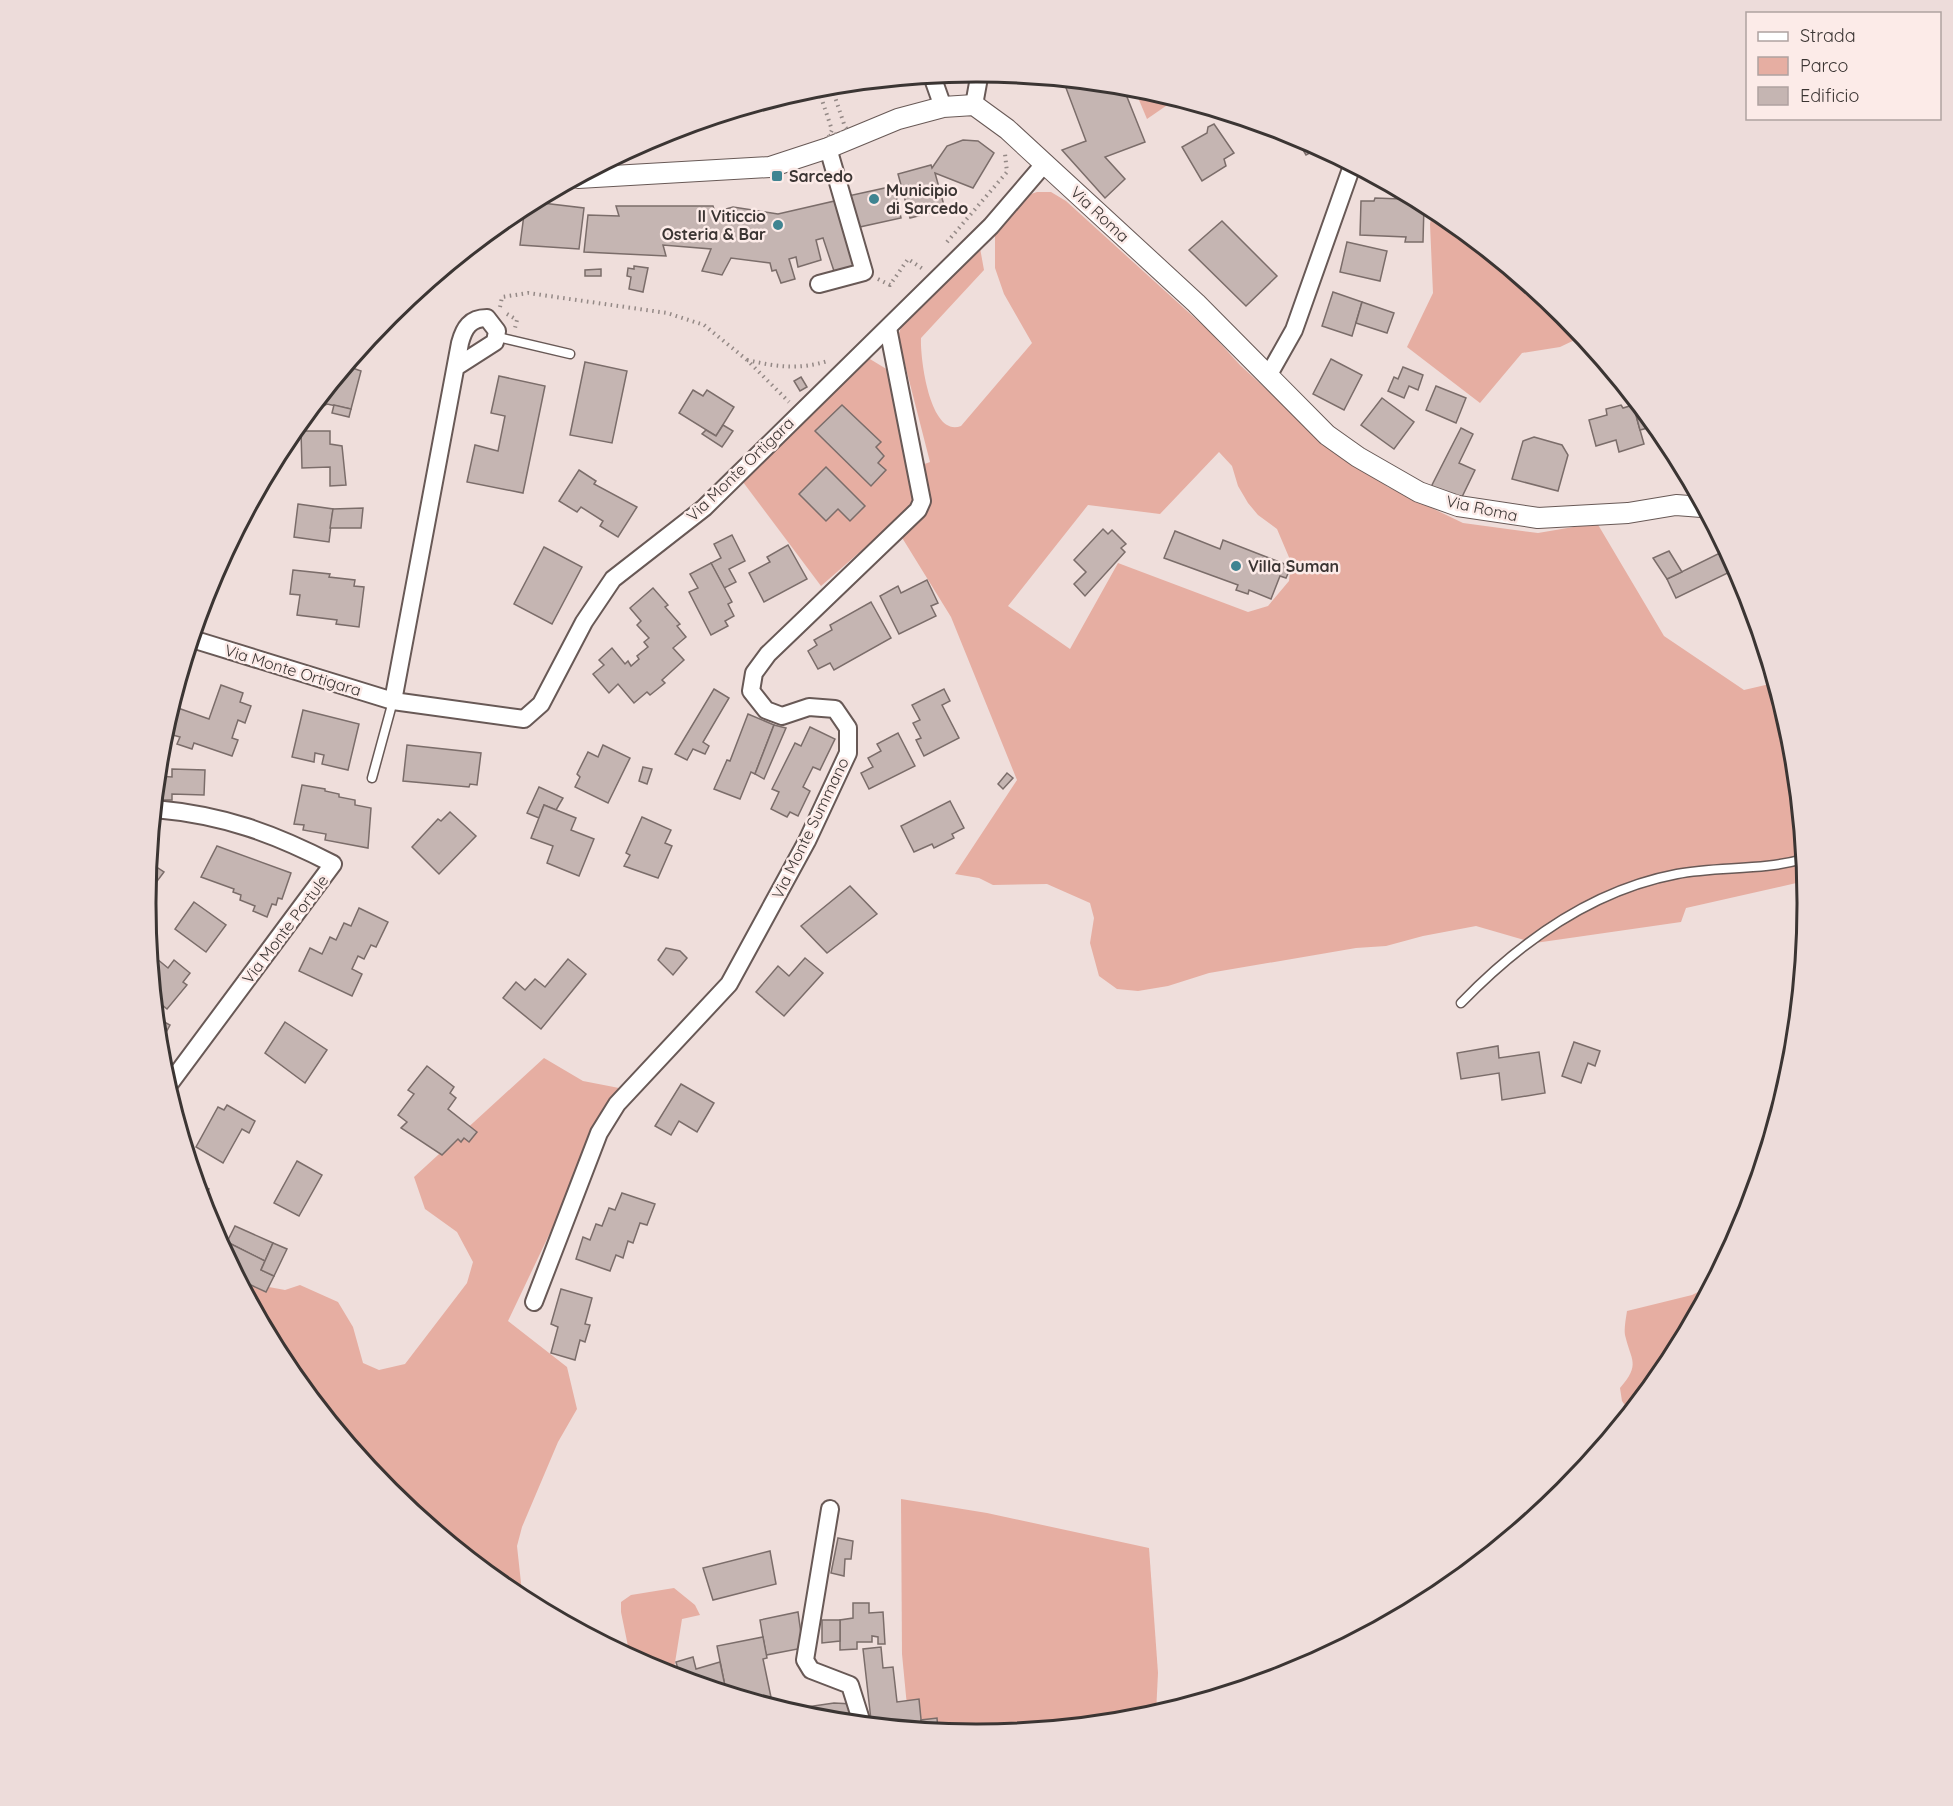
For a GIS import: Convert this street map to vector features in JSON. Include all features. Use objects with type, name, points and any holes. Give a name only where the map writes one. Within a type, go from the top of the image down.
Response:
[{"type":"street","points":[[595,177],[763,168],[828,148],[898,119],[943,106],[974,105],[978,82]]},
{"type":"street","points":[[935,84],[943,106]]},
{"type":"street","name":"Via Roma","points":[[974,105],[1007,129],[1196,303],[1328,435],[1358,457],[1419,492],[1458,506],[1538,518],[1628,513],[1676,505],[1694,506]]},
{"type":"street","points":[[819,284],[864,272],[828,148]]},
{"type":"street","name":"Via Monte Ortigara","points":[[199,641],[393,702],[524,719],[534,713],[584,622],[613,579],[704,508],[991,226],[1045,163]]},
{"type":"street","points":[[1268,376],[1294,330],[1350,173]]},
{"type":"street","points":[[393,702],[456,367],[464,330],[471,321],[487,318],[504,339],[456,367]]},
{"type":"street","name":"Via Monte Summano","points":[[534,1302],[599,1133],[617,1104],[729,984],[807,841],[848,753],[848,728],[835,709],[809,707],[782,716],[766,710],[751,691],[754,673],[768,654],[918,510],[922,501],[888,328]]},
{"type":"street","name":"Via Monte Portule","points":[[162,810],[225,820],[282,838],[333,864],[175,1076]]},
{"type":"street","points":[[830,1509],[805,1660],[811,1670],[850,1684],[859,1715]]},
{"type":"lane","points":[[504,339],[570,354]]},
{"type":"lane","points":[[372,778],[393,702]]},
{"type":"lane","points":[[1461,1003],[1548,926],[1638,883],[1678,873],[1758,867],[1795,860]]},
{"type":"path","points":[[834,95],[844,127],[849,131]]},
{"type":"path","points":[[821,97],[832,130],[829,136],[849,131]]},
{"type":"path","points":[[989,195],[1006,172]]},
{"type":"path","points":[[864,272],[890,285],[908,259],[923,269]]},
{"type":"path","points":[[504,339],[517,320],[505,314],[499,302],[506,294],[528,293],[668,313],[704,325],[747,360],[800,412]]},
{"type":"path","points":[[747,360],[772,366],[804,368],[833,360]]},
{"type":"green space","points":[[1138,98],[1167,105],[1147,119]]},
{"type":"green space","points":[[1037,192],[1051,192],[1066,201],[1208,330],[1240,365],[1318,437],[1388,487],[1463,523],[1538,533],[1597,523],[1664,636],[1744,690],[1767,685],[1781,743],[1790,796],[1796,883],[1686,908],[1681,922],[1535,943],[1476,926],[1386,946],[1356,948],[1209,973],[1168,986],[1138,991],[1117,989],[1099,976],[1090,943],[1094,918],[1090,903],[1047,884],[993,885],[979,878],[955,874],[1017,780],[951,617],[893,523],[821,586],[737,474],[860,353],[893,373],[911,469],[930,462],[900,345],[899,333],[903,322],[980,248],[984,270],[921,338],[922,362],[929,394],[934,409],[950,426],[961,426],[1032,343],[1004,294],[995,268],[995,232],[1028,195]],"holes":[[[1219,452],[1232,466],[1238,486],[1258,515],[1277,529],[1291,562],[1289,581],[1268,606],[1248,612],[1118,563],[1070,649],[1008,606],[1088,505],[1160,514]]]},
{"type":"green space","points":[[1431,220],[1476,252],[1517,286],[1573,341],[1560,347],[1522,353],[1480,403],[1407,347],[1433,293]]},
{"type":"green space","points":[[544,1058],[583,1081],[619,1088],[508,1321],[567,1367],[577,1409],[558,1442],[522,1527],[517,1546],[521,1585],[477,1554],[436,1520],[396,1483],[360,1444],[294,1359],[250,1284],[285,1290],[300,1285],[338,1302],[353,1327],[363,1363],[379,1370],[405,1364],[467,1283],[473,1262],[457,1232],[425,1209],[414,1177]]},
{"type":"green space","points":[[1698,1292],[1659,1359],[1625,1405],[1620,1388],[1630,1373],[1633,1362],[1625,1335],[1627,1311]]},
{"type":"green space","points":[[901,1499],[987,1513],[1149,1548],[1158,1673],[1156,1704],[1084,1716],[1030,1722],[976,1724],[908,1720],[902,1654]]},
{"type":"green space","points":[[674,1588],[695,1605],[700,1615],[682,1619],[675,1665],[628,1645],[621,1602],[631,1595]]},
{"type":"building","points":[[1066,88],[1127,96],[1145,142],[1105,157],[1125,179],[1105,198],[1062,150],[1086,141]]},
{"type":"building","points":[[1214,124],[1234,153],[1224,159],[1226,166],[1202,181],[1182,147],[1207,133],[1208,127]]},
{"type":"building","points":[[963,140],[978,141],[994,153],[973,188],[935,173],[945,209],[910,218],[898,174],[931,165],[932,168],[947,146]]},
{"type":"building","points":[[894,186],[901,218],[855,228],[848,196]]},
{"type":"building","points":[[1375,198],[1398,199],[1424,216],[1423,242],[1405,242],[1406,237],[1360,235],[1361,201],[1374,201]]},
{"type":"building","points":[[839,200],[859,271],[836,277],[823,238],[816,240],[821,260],[798,267],[796,257],[789,259],[795,279],[781,283],[776,270],[772,271],[770,263],[731,258],[722,275],[702,271],[711,249],[663,245],[666,256],[584,252],[588,215],[619,216],[616,206],[713,206],[715,212],[733,207],[778,214]]},
{"type":"building","points":[[548,204],[584,208],[579,249],[520,245],[523,219]]},
{"type":"building","points":[[1222,221],[1277,276],[1246,306],[1189,250]]},
{"type":"building","points":[[1347,242],[1387,251],[1380,281],[1340,272]]},
{"type":"building","points":[[634,266],[648,268],[643,292],[629,289],[631,277],[627,276],[628,268],[634,269]]},
{"type":"building","points":[[601,269],[601,276],[585,276],[585,270]]},
{"type":"building","points":[[1333,292],[1362,302],[1352,336],[1322,326]]},
{"type":"building","points":[[1362,302],[1394,313],[1387,333],[1356,323]]},
{"type":"building","points":[[1331,359],[1362,375],[1344,410],[1313,394]]},
{"type":"building","points":[[585,362],[627,371],[612,443],[570,435]]},
{"type":"building","points":[[1403,367],[1423,375],[1418,390],[1409,386],[1404,398],[1388,391],[1394,377],[1398,379]]},
{"type":"building","points":[[355,369],[361,371],[351,409],[325,405]]},
{"type":"building","points":[[499,376],[545,386],[523,493],[467,482],[475,445],[498,451],[505,416],[491,413]]},
{"type":"building","points":[[801,377],[807,387],[800,391],[794,381]]},
{"type":"building","points":[[1436,386],[1466,398],[1456,423],[1426,410]]},
{"type":"building","points":[[693,390],[703,396],[707,390],[734,407],[716,436],[679,413]]},
{"type":"building","points":[[1382,398],[1414,422],[1394,449],[1361,425]]},
{"type":"building","points":[[334,405],[351,409],[349,417],[332,413]]},
{"type":"building","points":[[842,405],[881,442],[876,447],[884,456],[878,463],[886,470],[871,486],[815,431]]},
{"type":"building","points":[[1621,405],[1623,408],[1629,406],[1636,416],[1644,444],[1619,452],[1616,440],[1596,446],[1589,420],[1607,415],[1606,409]]},
{"type":"building","points":[[1638,419],[1645,429],[1640,430]]},
{"type":"building","points":[[723,425],[733,431],[722,447],[702,434],[706,430],[716,436]]},
{"type":"building","points":[[1461,428],[1473,434],[1459,463],[1475,470],[1460,501],[1431,487]]},
{"type":"building","points":[[306,431],[330,431],[330,444],[342,446],[346,485],[330,486],[330,467],[302,468],[301,437]]},
{"type":"building","points":[[1534,437],[1562,445],[1568,455],[1558,491],[1512,479],[1523,441]]},
{"type":"building","points":[[826,467],[865,506],[850,521],[838,509],[826,521],[799,494]]},
{"type":"building","points":[[579,470],[596,481],[594,484],[637,507],[618,537],[600,526],[603,521],[581,507],[577,512],[559,501]]},
{"type":"building","points":[[298,504],[333,509],[329,542],[294,537]]},
{"type":"building","points":[[363,508],[361,528],[330,528],[333,509]]},
{"type":"building","points":[[1103,529],[1108,534],[1112,530],[1126,544],[1121,548],[1125,552],[1085,596],[1074,584],[1086,572],[1074,560]]},
{"type":"building","name":"Villa Suman","points":[[1175,531],[1220,549],[1223,540],[1287,565],[1286,567],[1290,569],[1286,578],[1280,576],[1271,599],[1249,590],[1248,594],[1236,590],[1238,585],[1164,558]]},
{"type":"building","points":[[732,535],[745,561],[729,569],[736,582],[724,588],[711,563],[721,558],[714,544]]},
{"type":"building","points":[[788,545],[807,579],[764,602],[749,573],[770,562],[767,557]]},
{"type":"building","points":[[544,547],[582,567],[552,624],[514,604]]},
{"type":"building","points":[[1669,551],[1682,572],[1667,579],[1653,558]]},
{"type":"building","points":[[1718,554],[1728,573],[1676,598],[1667,579]]},
{"type":"building","points":[[711,563],[732,602],[728,604],[734,616],[725,621],[728,626],[711,635],[689,592],[698,588],[690,574]]},
{"type":"building","points":[[293,570],[330,574],[329,577],[355,580],[354,586],[364,587],[359,627],[336,624],[337,620],[297,615],[300,595],[290,594]]},
{"type":"building","points":[[927,580],[938,603],[931,606],[936,616],[899,634],[880,596],[898,586],[901,593]]},
{"type":"building","points":[[653,588],[668,605],[665,607],[680,624],[677,626],[686,637],[673,648],[684,660],[662,680],[665,683],[650,695],[647,692],[634,703],[618,684],[609,693],[593,674],[604,665],[599,660],[612,648],[625,664],[628,661],[631,666],[639,659],[637,656],[648,647],[644,642],[649,638],[637,625],[641,621],[630,608]]},
{"type":"building","points":[[871,602],[891,638],[834,670],[830,663],[818,669],[808,651],[817,645],[814,640],[832,630],[830,625]]},
{"type":"building","points":[[221,685],[243,693],[240,702],[251,706],[245,723],[238,720],[232,738],[238,740],[232,756],[194,743],[192,749],[177,744],[180,737],[174,735],[180,709],[209,719]]},
{"type":"building","points":[[714,689],[729,698],[703,742],[709,746],[705,754],[693,749],[687,760],[675,754]]},
{"type":"building","points":[[944,689],[950,701],[942,705],[959,738],[924,756],[916,740],[921,738],[913,723],[920,720],[912,705]]},
{"type":"building","points":[[303,710],[359,724],[348,770],[322,764],[324,755],[315,753],[314,762],[292,757]]},
{"type":"building","points":[[748,714],[774,725],[755,774],[751,772],[740,799],[714,789],[727,760],[730,761]]},
{"type":"building","points":[[774,725],[786,728],[764,779],[755,774]]},
{"type":"building","points":[[810,727],[835,739],[820,770],[813,767],[803,787],[810,791],[798,816],[790,812],[787,817],[771,809],[779,792],[772,789],[795,743],[801,746]]},
{"type":"building","points":[[898,733],[915,766],[869,789],[861,773],[873,767],[868,758],[881,751],[877,744]]},
{"type":"building","points":[[407,745],[481,753],[477,785],[470,784],[469,787],[403,781]]},
{"type":"building","points":[[603,745],[630,758],[608,803],[575,787],[580,777],[577,774],[588,752],[598,757]]},
{"type":"building","points":[[643,767],[652,769],[647,784],[639,781]]},
{"type":"building","points":[[172,769],[205,770],[204,795],[172,794],[172,800],[163,800],[166,777],[172,777]]},
{"type":"building","points":[[1007,773],[1013,778],[1003,789],[998,784]]},
{"type":"building","points":[[302,785],[325,789],[325,791],[339,794],[339,797],[355,800],[355,805],[371,808],[368,848],[325,840],[326,834],[303,830],[304,825],[294,824]]},
{"type":"building","points":[[539,787],[563,798],[556,810],[544,805],[539,818],[527,813]]},
{"type":"building","points":[[950,801],[964,828],[952,834],[954,838],[934,848],[932,844],[914,852],[901,826]]},
{"type":"building","points":[[544,805],[576,818],[571,830],[594,839],[579,876],[547,863],[553,846],[531,838]]},
{"type":"building","points":[[450,812],[476,836],[439,874],[412,847],[438,819],[441,821]]},
{"type":"building","points":[[642,817],[671,830],[665,843],[672,846],[658,878],[624,866],[630,855],[626,853]]},
{"type":"building","points":[[217,846],[291,873],[282,899],[278,898],[276,905],[272,904],[267,917],[253,911],[255,906],[240,900],[241,895],[233,892],[234,889],[201,877]]},
{"type":"building","points":[[157,868],[164,872],[157,882]]},
{"type":"building","points":[[850,886],[877,914],[827,953],[801,926]]},
{"type":"building","points":[[194,902],[226,925],[206,952],[175,929]]},
{"type":"building","points":[[359,908],[388,922],[376,947],[371,945],[364,959],[358,956],[352,969],[362,974],[352,996],[299,971],[310,948],[322,954],[330,937],[336,940],[344,923],[351,926]]},
{"type":"building","points":[[666,948],[680,951],[687,958],[673,975],[658,960]]},
{"type":"building","points":[[805,958],[823,973],[784,1016],[756,992],[778,966],[789,976]]},
{"type":"building","points":[[568,959],[586,974],[541,1029],[503,998],[516,982],[525,990],[535,979],[545,987]]},
{"type":"building","points":[[158,960],[168,968],[174,960],[190,973],[183,982],[187,985],[167,1009],[163,1005]]},
{"type":"building","points":[[285,1022],[327,1050],[305,1083],[265,1053]]},
{"type":"building","points":[[1574,1042],[1600,1051],[1595,1066],[1588,1063],[1581,1083],[1562,1076]]},
{"type":"building","points":[[1498,1046],[1499,1058],[1539,1052],[1545,1093],[1502,1100],[1499,1073],[1461,1079],[1457,1053]]},
{"type":"building","points":[[427,1066],[454,1087],[450,1093],[456,1098],[448,1109],[477,1132],[469,1142],[464,1138],[461,1142],[458,1139],[442,1155],[401,1128],[407,1122],[398,1115],[414,1094],[408,1090]]},
{"type":"building","points":[[681,1084],[714,1103],[697,1132],[679,1121],[671,1135],[655,1126]]},
{"type":"building","points":[[227,1105],[255,1121],[249,1133],[242,1129],[223,1163],[196,1147],[218,1107],[224,1110]]},
{"type":"building","points":[[297,1161],[322,1175],[299,1216],[274,1203]]},
{"type":"building","points":[[622,1193],[655,1204],[647,1225],[640,1223],[633,1243],[628,1241],[623,1258],[616,1255],[610,1271],[576,1259],[583,1237],[590,1240],[596,1224],[602,1226],[609,1208],[615,1210]]},
{"type":"building","points":[[235,1226],[273,1243],[265,1261],[231,1244],[228,1239]]},
{"type":"building","points":[[273,1243],[287,1249],[274,1276],[261,1270]]},
{"type":"building","points":[[231,1244],[265,1261],[261,1270],[274,1276],[266,1292],[251,1285]]},
{"type":"building","points":[[561,1289],[592,1298],[585,1324],[590,1325],[585,1342],[580,1340],[575,1360],[551,1353],[558,1327],[551,1324]]},
{"type":"building","points":[[838,1538],[853,1541],[851,1559],[845,1559],[844,1576],[831,1573]]},
{"type":"building","points":[[770,1551],[776,1584],[713,1600],[703,1568]]},
{"type":"building","points":[[853,1603],[869,1603],[869,1613],[883,1612],[885,1644],[878,1644],[878,1637],[872,1636],[872,1642],[857,1642],[857,1649],[840,1650],[840,1620],[853,1618]]},
{"type":"building","points":[[798,1612],[803,1648],[766,1655],[760,1620]]},
{"type":"building","points":[[822,1620],[840,1620],[840,1641],[822,1643]]},
{"type":"building","points":[[763,1637],[767,1658],[763,1659],[771,1698],[725,1684],[717,1646]]},
{"type":"building","points":[[881,1647],[883,1668],[893,1667],[897,1702],[919,1699],[921,1722],[871,1716],[863,1649]]},
{"type":"building","points":[[693,1657],[696,1669],[720,1662],[724,1684],[677,1666],[676,1662]]},
{"type":"building","points":[[834,1703],[853,1704],[855,1714],[816,1708],[810,1707]]},
{"type":"building","points":[[937,1718],[937,1723],[921,1722]]},
{"type":"place","name":"Sarcedo","points":[[777,176]]},
{"type":"place","name":"Municipio di Sarcedo","points":[[874,199]]},
{"type":"place","name":"Il Viticcio Osteria & Bar","points":[[778,225]]},
{"type":"place","name":"Villa Suman","points":[[1236,566]]}]
